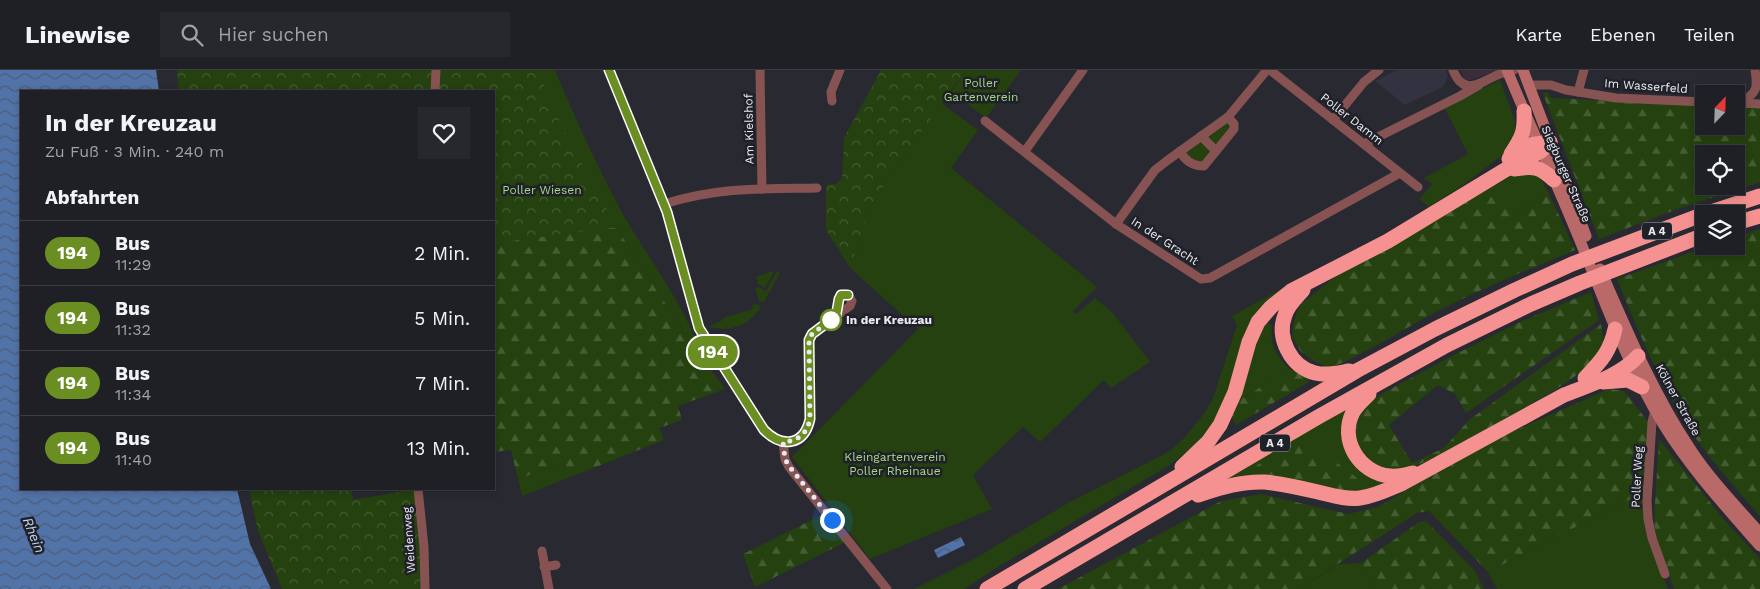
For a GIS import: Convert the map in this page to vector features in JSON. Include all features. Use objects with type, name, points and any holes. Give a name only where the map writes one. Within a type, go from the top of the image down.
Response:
[{"type":"highway","points":[[1505,165],[1522,138],[1525,129],[1524,112]]},
{"type":"highway","points":[[1163,486],[1208,442],[1220,425],[1235,392],[1249,342],[1258,322],[1271,307],[1291,291],[1388,241],[1485,182],[1505,165],[1543,145]]},
{"type":"highway","points":[[1505,165],[1535,167],[1541,169],[1554,180]]},
{"type":"highway","name":"A 4","points":[[1732,205],[1760,196]]},
{"type":"highway","points":[[1745,221],[1760,216]]},
{"type":"highway","name":"A 4","points":[[986,589],[1358,370],[1435,329],[1572,264],[1695,217]]},
{"type":"highway","name":"A 4","points":[[1025,589],[1165,506],[1448,345],[1531,304],[1618,267],[1695,238]]},
{"type":"highway","points":[[1309,283],[1291,303],[1284,315],[1283,341],[1288,354],[1300,366],[1314,373],[1329,375],[1358,370]]},
{"type":"highway","points":[[1589,381],[1606,356],[1612,343],[1615,329]]},
{"type":"highway","points":[[1165,506],[1224,486],[1264,482],[1298,487],[1340,497],[1358,498],[1376,495],[1403,483],[1589,381],[1617,359],[1632,359]]},
{"type":"highway","points":[[1384,380],[1359,403],[1353,412],[1349,427],[1349,443],[1355,456],[1364,466],[1376,473],[1390,476],[1422,472]]},
{"type":"highway","points":[[1589,381],[1628,380],[1642,387]]},
{"type":"main road","name":"Siegburger Straße","points":[[1522,70],[1529,85],[1543,145],[1554,180],[1600,288]]},
{"type":"main road","name":"Siegburger Straße","points":[[1510,71],[1524,112],[1543,145],[1598,265]]},
{"type":"main road","name":"Kölner Straße","points":[[1598,265],[1642,387],[1655,410],[1683,454],[1760,546]]},
{"type":"main road","name":"Kölner Straße","points":[[1600,288],[1615,329],[1689,448],[1760,532]]},
{"type":"street","points":[[435,90],[436,70]]},
{"type":"street","points":[[609,70],[664,204],[699,328],[764,430],[772,438],[783,442],[798,439],[809,426],[809,340],[812,334],[836,316]]},
{"type":"street","name":"Am Kielshof","points":[[760,70],[762,188]]},
{"type":"street","points":[[832,101],[831,92],[840,70]]},
{"type":"street","points":[[1025,151],[1083,70]]},
{"type":"street","points":[[1116,224],[1155,170],[1228,117],[1268,70]]},
{"type":"street","name":"Poller Damm","points":[[1268,70],[1418,187]]},
{"type":"street","points":[[1333,120],[1364,82],[1379,70]]},
{"type":"street","points":[[1453,70],[1462,84],[1470,86],[1479,84]]},
{"type":"street","points":[[1578,92],[1584,70]]},
{"type":"street","points":[[1745,99],[1755,92],[1757,84],[1756,70]]},
{"type":"street","points":[[1364,144],[1454,99],[1479,84],[1510,71]]},
{"type":"street","name":"Im Wasserfeld","points":[[1529,85],[1551,85],[1578,92],[1616,98],[1695,102]]},
{"type":"street","points":[[1745,103],[1760,104]]},
{"type":"street","points":[[1180,151],[1195,166],[1204,166],[1234,129],[1234,124],[1228,117]]},
{"type":"street","name":"In der Gracht","points":[[985,121],[1116,224],[1196,276],[1206,280],[1400,173]]},
{"type":"street","points":[[1201,136],[1216,151]]},
{"type":"street","points":[[664,204],[706,193],[731,190],[817,188]]},
{"type":"street","name":"Poller Weg","points":[[1655,410],[1652,422],[1647,501],[1648,519],[1652,538],[1665,574]]},
{"type":"street","points":[[783,442],[785,459],[789,466],[887,589]]},
{"type":"street","name":"Weidenweg","points":[[418,490],[424,547],[425,589]]},
{"type":"street","points":[[542,551],[549,589]]},
{"type":"street","points":[[544,567],[556,565]]},
{"type":"shaded area","points":[[1397,70],[1446,70],[1448,77],[1443,87],[1405,105],[1375,81]]},
{"type":"shaded area","points":[[1461,70],[1495,70],[1495,71],[1465,82]]},
{"type":"green space","name":"Poller Wiesen","points":[[177,70],[538,70],[560,123],[616,227],[495,243],[495,90],[179,90]]},
{"type":"green space","name":"Poller Wiesen","points":[[438,70],[555,70],[615,200],[672,292],[696,339],[693,346],[616,227],[495,243],[495,90]]},
{"type":"green space","points":[[881,70],[966,70],[900,161],[870,208],[850,268],[826,230],[826,185],[836,184],[842,178],[844,138]]},
{"type":"green space","name":"Poller Gartenverein","points":[[966,70],[1021,70],[986,118],[951,92]]},
{"type":"green space","points":[[1500,80],[1515,121],[1515,136],[1509,150],[1466,183],[1429,207],[1419,199],[1432,184],[1424,178],[1468,154],[1444,107]]},
{"type":"green space","points":[[1545,92],[1551,98],[1695,105],[1695,135],[1745,135],[1745,106],[1760,107],[1760,182],[1745,187],[1745,145],[1695,145],[1695,195],[1721,195],[1599,239],[1543,94]]},
{"type":"green space","name":"Kleingartenverein Poller Rheinaue","points":[[941,103],[978,130],[951,168],[1097,287],[1073,311],[1076,314],[1095,298],[1113,313],[1150,362],[1111,388],[1104,380],[1040,442],[1023,427],[973,475],[992,509],[870,559],[792,457],[918,329],[850,268],[870,208]]},
{"type":"green space","points":[[1228,121],[1231,126],[1216,145],[1208,140],[1208,136]]},
{"type":"green space","points":[[1201,141],[1211,151],[1202,163],[1196,163],[1186,153]]},
{"type":"green space","points":[[1516,173],[1539,178],[1545,185],[1551,198],[1540,195],[1532,205],[1512,211],[1469,200]]},
{"type":"green space","points":[[1540,195],[1551,198],[1575,250],[1458,301],[1359,355],[1330,368],[1316,362],[1301,352],[1292,337],[1294,320],[1300,305],[1340,273],[1469,200],[1500,196],[1512,211],[1532,205]]},
{"type":"green space","points":[[616,227],[693,346],[725,389],[678,406],[682,420],[659,428],[664,440],[568,478],[562,463],[518,479],[511,450],[495,452],[495,243]]},
{"type":"green space","points":[[1760,229],[1760,516],[1713,461],[1677,409],[1658,373],[1617,279],[1695,251],[1695,255],[1745,255],[1745,234]]},
{"type":"green space","points":[[772,271],[773,274],[765,288],[758,284],[756,277]]},
{"type":"green space","points":[[777,271],[780,273],[764,302],[759,301],[755,288],[759,287],[766,291]]},
{"type":"green space","points":[[1281,289],[1225,404],[1207,433],[1193,448],[1168,466],[964,589],[914,589],[972,560],[1068,503],[1170,451],[1186,436],[1205,412],[1213,398],[1237,325],[1232,316]]},
{"type":"green space","points":[[1591,292],[1599,320],[1466,413],[1455,394],[1438,385],[1389,425],[1412,463],[1444,448],[1469,420],[1601,324],[1604,345],[1601,354],[1578,374],[1555,390],[1446,452],[1411,468],[1392,469],[1377,466],[1362,453],[1355,438],[1358,416],[1367,404],[1383,393],[1450,357],[1522,321]]},
{"type":"green space","points":[[757,304],[761,308],[744,324],[724,329],[708,327],[721,321],[723,318],[753,309],[752,305]]},
{"type":"green space","points":[[1265,323],[1271,324],[1272,341],[1275,349],[1281,360],[1290,369],[1238,401],[1255,339]]},
{"type":"green space","points":[[1290,369],[1305,375],[1309,382],[1236,425],[1231,416],[1238,401]]},
{"type":"green space","points":[[1609,389],[1624,391],[1649,423],[1646,491],[1488,572],[1429,511],[1417,513],[1299,589],[1058,589],[1221,501],[1261,494],[1348,514],[1378,507],[1489,442]]},
{"type":"green space","points":[[1346,408],[1347,450],[1402,478],[1359,493],[1227,479]]},
{"type":"green space","points":[[1659,439],[1726,522],[1760,559],[1760,589],[1674,589],[1656,540],[1654,519]]},
{"type":"green space","points":[[1295,444],[1317,451],[1335,461],[1363,483],[1363,490],[1342,492],[1277,477],[1246,475],[1250,469]]},
{"type":"green space","points":[[562,463],[568,478],[522,496],[518,479]]},
{"type":"green space","points":[[249,490],[352,490],[353,500],[416,490],[422,550],[422,589],[282,589],[258,531]]},
{"type":"green space","points":[[1646,491],[1651,544],[1668,589],[1497,589],[1488,572]]},
{"type":"green space","points":[[826,513],[848,541],[755,587],[743,554]]},
{"type":"green space","points":[[1426,521],[1475,571],[1484,589],[1374,589],[1361,563],[1419,522]]},
{"type":"green space","points":[[1361,563],[1374,589],[1299,589],[1339,564]]},
{"type":"water","name":"Rhein","points":[[0,70],[156,70],[159,90],[20,90],[20,490],[237,490],[250,544],[271,589],[0,589]]},
{"type":"water","points":[[961,537],[965,545],[938,558],[934,550]]},
{"type":"bus line","name":"194","points":[[609,70],[667,212],[699,328],[764,430],[772,438],[783,442],[791,442],[803,435],[809,426],[809,340],[812,334],[836,316],[841,295],[848,295]]},
{"type":"place","name":"In der Kreuzau","points":[[831,320]]},
{"type":"route","points":[[831,320],[812,334],[809,340],[809,426],[798,439],[791,442],[783,442],[785,459],[789,466],[832,520]]}]
